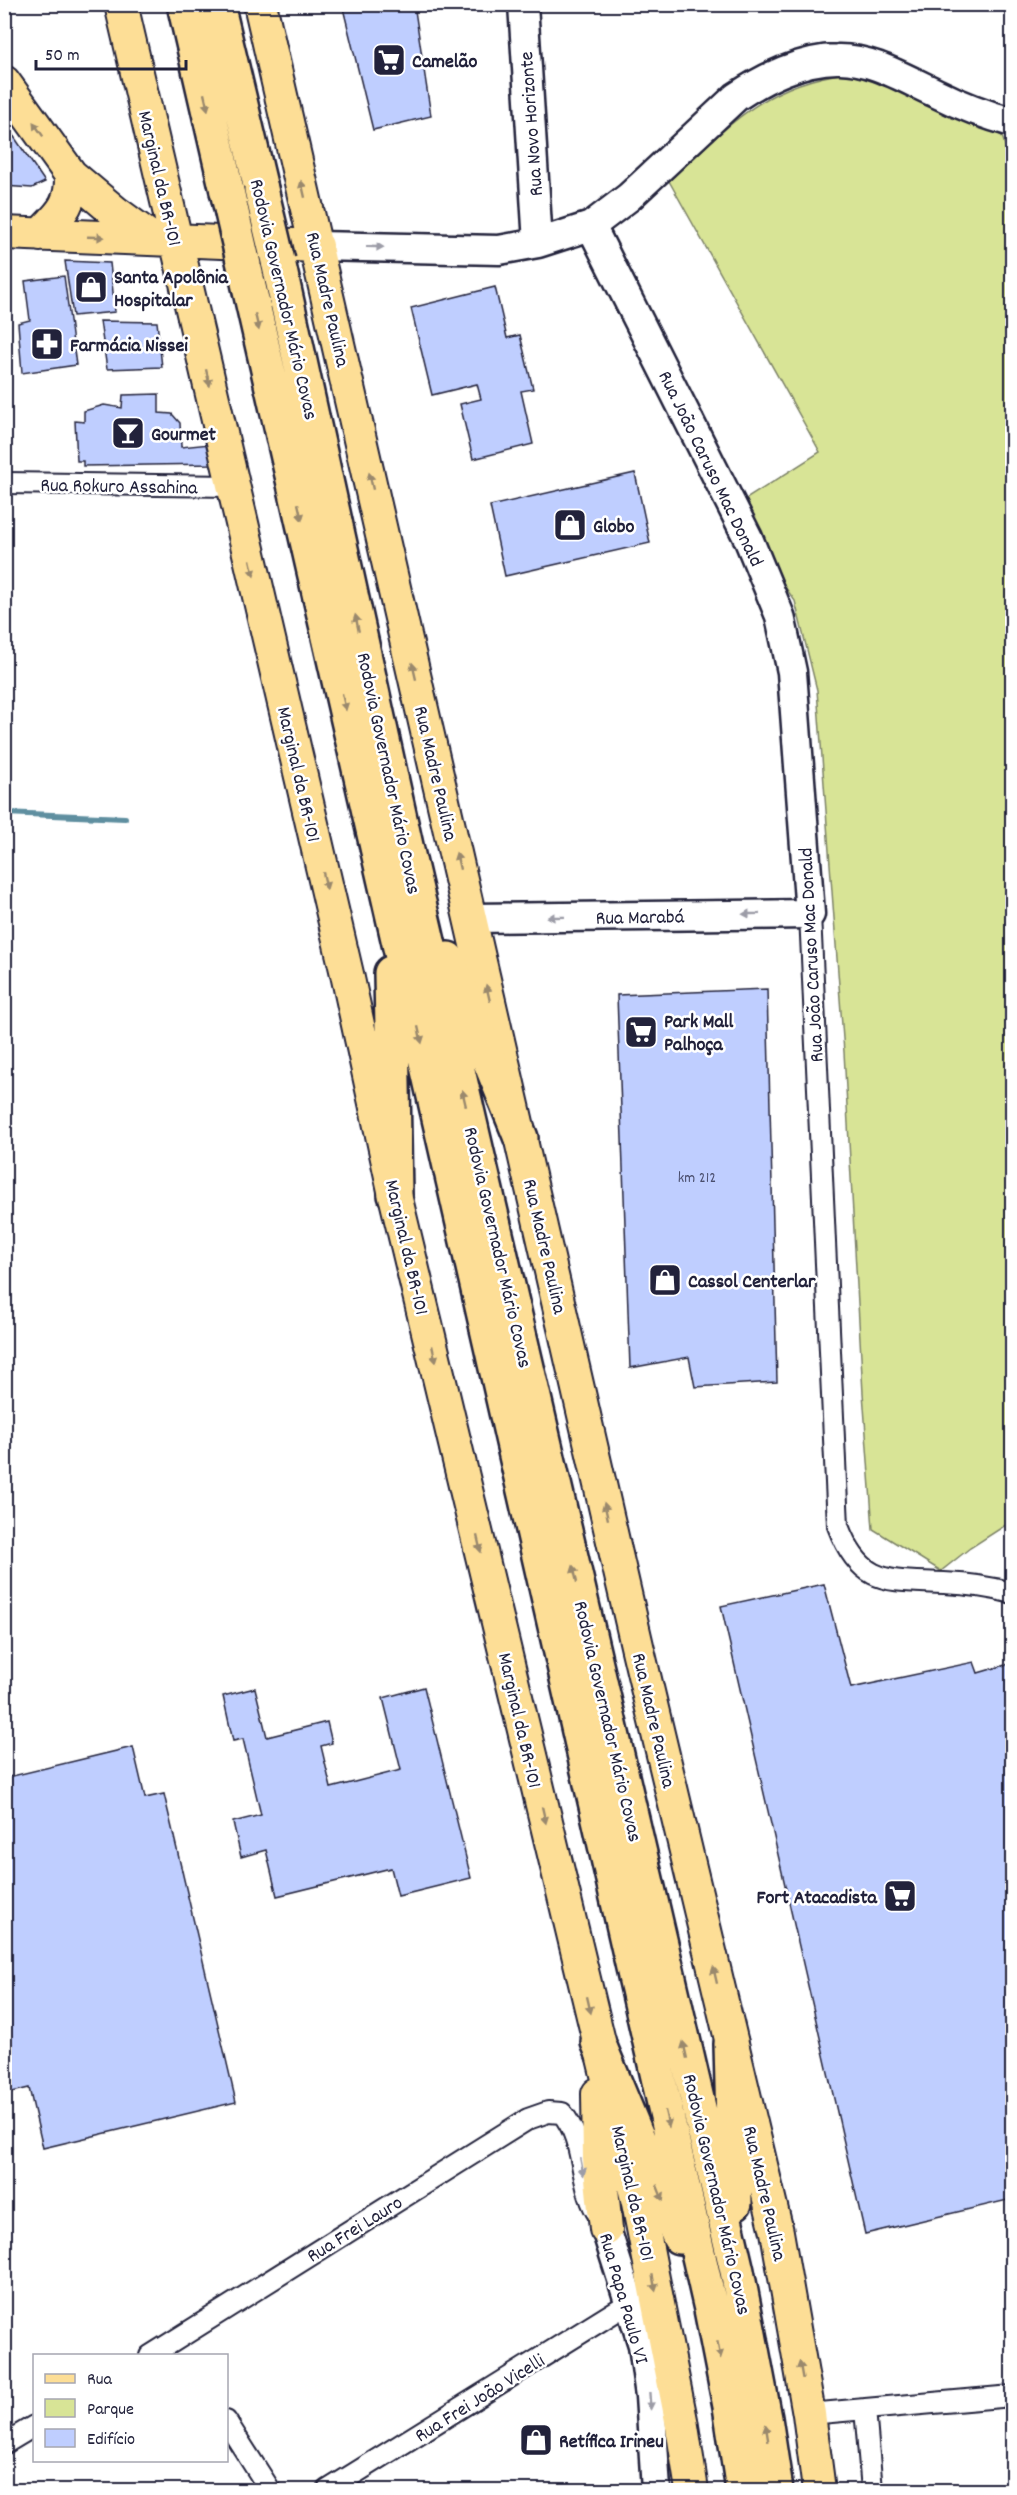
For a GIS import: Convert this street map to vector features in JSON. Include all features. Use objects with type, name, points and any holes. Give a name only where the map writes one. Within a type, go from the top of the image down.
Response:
[{"type":"highway","name":"Rodovia Governador Mário Covas","points":[[184,4],[711,2309],[730,2406],[743,2490]]},
{"type":"highway","name":"Rodovia Governador Mário Covas","points":[[217,4],[278,261],[410,864],[737,2271],[776,2490]]},
{"type":"highway","points":[[410,864],[521,1138]]},
{"type":"highway","points":[[390,906],[395,1195]]},
{"type":"highway","points":[[598,2042],[668,2214],[711,2309]]},
{"type":"highway","points":[[732,2044],[737,2271]]},
{"type":"main road","name":"Marginal da BR-101","points":[[121,4],[164,239],[186,283],[395,1195],[648,2249],[692,2490]]},
{"type":"main road","name":"Rua Madre Paulina","points":[[260,4],[643,1673],[777,2232],[809,2414],[819,2490]]},
{"type":"main road","name":"Rua Novo Horizonte","points":[[523,4],[538,243]]},
{"type":"main road","points":[[4,233],[317,246],[499,250],[538,243],[591,226],[629,197],[736,98],[753,86],[781,72],[814,62],[837,59],[866,63],[974,110],[1012,122]]},
{"type":"main road","points":[[4,82],[70,175],[115,212],[164,239]]},
{"type":"main road","points":[[40,235],[68,204],[71,191],[70,175]]},
{"type":"main road","name":"Rua João Caruso Mac Donald","points":[[591,226],[748,538],[780,616],[792,672],[810,914]]},
{"type":"main road","points":[[186,283],[193,266],[205,252],[220,241]]},
{"type":"main road","name":"Rua Marabá","points":[[471,918],[810,914]]},
{"type":"main road","points":[[598,2042],[599,2158],[606,2229]]},
{"type":"main road","name":"Rua Papa Paulo VI","points":[[606,2229],[644,2355],[650,2396],[656,2490]]},
{"type":"street","name":"Rua Rokuro Assahina","points":[[4,483],[233,486]]},
{"type":"street","name":"Rua João Caruso Mac Donald","points":[[810,914],[838,1526],[847,1550],[862,1567],[877,1576],[896,1581],[946,1583],[1012,1593]]},
{"type":"street","name":"Rua Frei Lauro","points":[[154,2354],[181,2347],[528,2119],[548,2112],[562,2113]]},
{"type":"street","name":"Rua Papa Paulo VI","points":[[562,2113],[574,2129],[586,2185],[592,2203],[606,2229]]},
{"type":"street","name":"Rua Frei João Vicelli","points":[[328,2490],[630,2303]]},
{"type":"street","points":[[809,2414],[1012,2396]]},
{"type":"street","points":[[865,2409],[872,2490]]},
{"type":"street","points":[[228,2424],[270,2490]]},
{"type":"street","points":[[4,2444],[33,2427]]},
{"type":"green space","points":[[846,73],[875,77],[982,124],[1002,136],[1012,167],[1012,1521],[970,1548],[941,1571],[873,1529],[844,1052],[817,690],[795,601],[785,587],[746,499],[820,452],[669,181],[729,126],[769,98],[791,87]]},
{"type":"building","name":"Camelão","points":[[342,4],[414,4],[431,116],[373,130]]},
{"type":"building","points":[[4,122],[45,182],[32,188],[4,186]]},
{"type":"building","name":"Santa Apolônia Hospitalar","points":[[65,261],[110,263],[115,312],[73,316]]},
{"type":"building","name":"Farmácia Nissei","points":[[64,276],[76,365],[22,373],[18,323],[30,320],[25,281]]},
{"type":"building","points":[[495,287],[507,338],[520,335],[533,389],[521,391],[533,444],[473,459],[460,404],[481,399],[477,384],[432,395],[411,308]]},
{"type":"building","points":[[100,321],[157,322],[162,367],[107,369]]},
{"type":"building","name":"Gourmet","points":[[159,394],[159,413],[172,414],[180,423],[181,447],[210,444],[214,464],[83,466],[83,461],[77,461],[75,421],[84,422],[84,411],[104,405],[122,408],[123,395]]},
{"type":"building","name":"Globo","points":[[635,473],[650,543],[505,576],[490,506]]},
{"type":"building","points":[[767,989],[777,1382],[695,1387],[689,1357],[630,1368],[617,995]]},
{"type":"building","name":"Fort Atacadista","points":[[824,1584],[851,1688],[974,1662],[978,1673],[1012,1663],[1012,2094],[1007,2095],[1012,2122],[1012,2199],[865,2234],[721,1606]]},
{"type":"building","points":[[424,1687],[471,1878],[398,1896],[391,1868],[277,1896],[266,1850],[241,1857],[233,1822],[261,1815],[243,1739],[233,1741],[223,1696],[255,1688],[267,1737],[327,1722],[332,1743],[321,1746],[331,1788],[401,1770],[383,1698]]},
{"type":"building","points":[[133,1747],[145,1798],[164,1794],[236,2102],[43,2148],[29,2088],[4,2094],[4,1778]]},
{"type":"building","points":[[4,2282],[11,2327],[4,2328]]},
{"type":"waterway","points":[[4,813],[125,818]]},
{"type":"place","name":"Camelão","points":[[389,60]]},
{"type":"place","name":"Santa Apolônia Hospitalar","points":[[91,287]]},
{"type":"place","name":"Farmácia Nissei","points":[[47,344]]},
{"type":"place","name":"Gourmet","points":[[128,433]]},
{"type":"place","name":"Globo","points":[[570,525]]},
{"type":"place","name":"Park Mall Palhoça","points":[[641,1032]]},
{"type":"place","name":"Cassol Centerlar","points":[[665,1280]]},
{"type":"place","name":"Fort Atacadista","points":[[900,1896]]},
{"type":"place","name":"Retífica Irineu","points":[[536,2440]]}]
